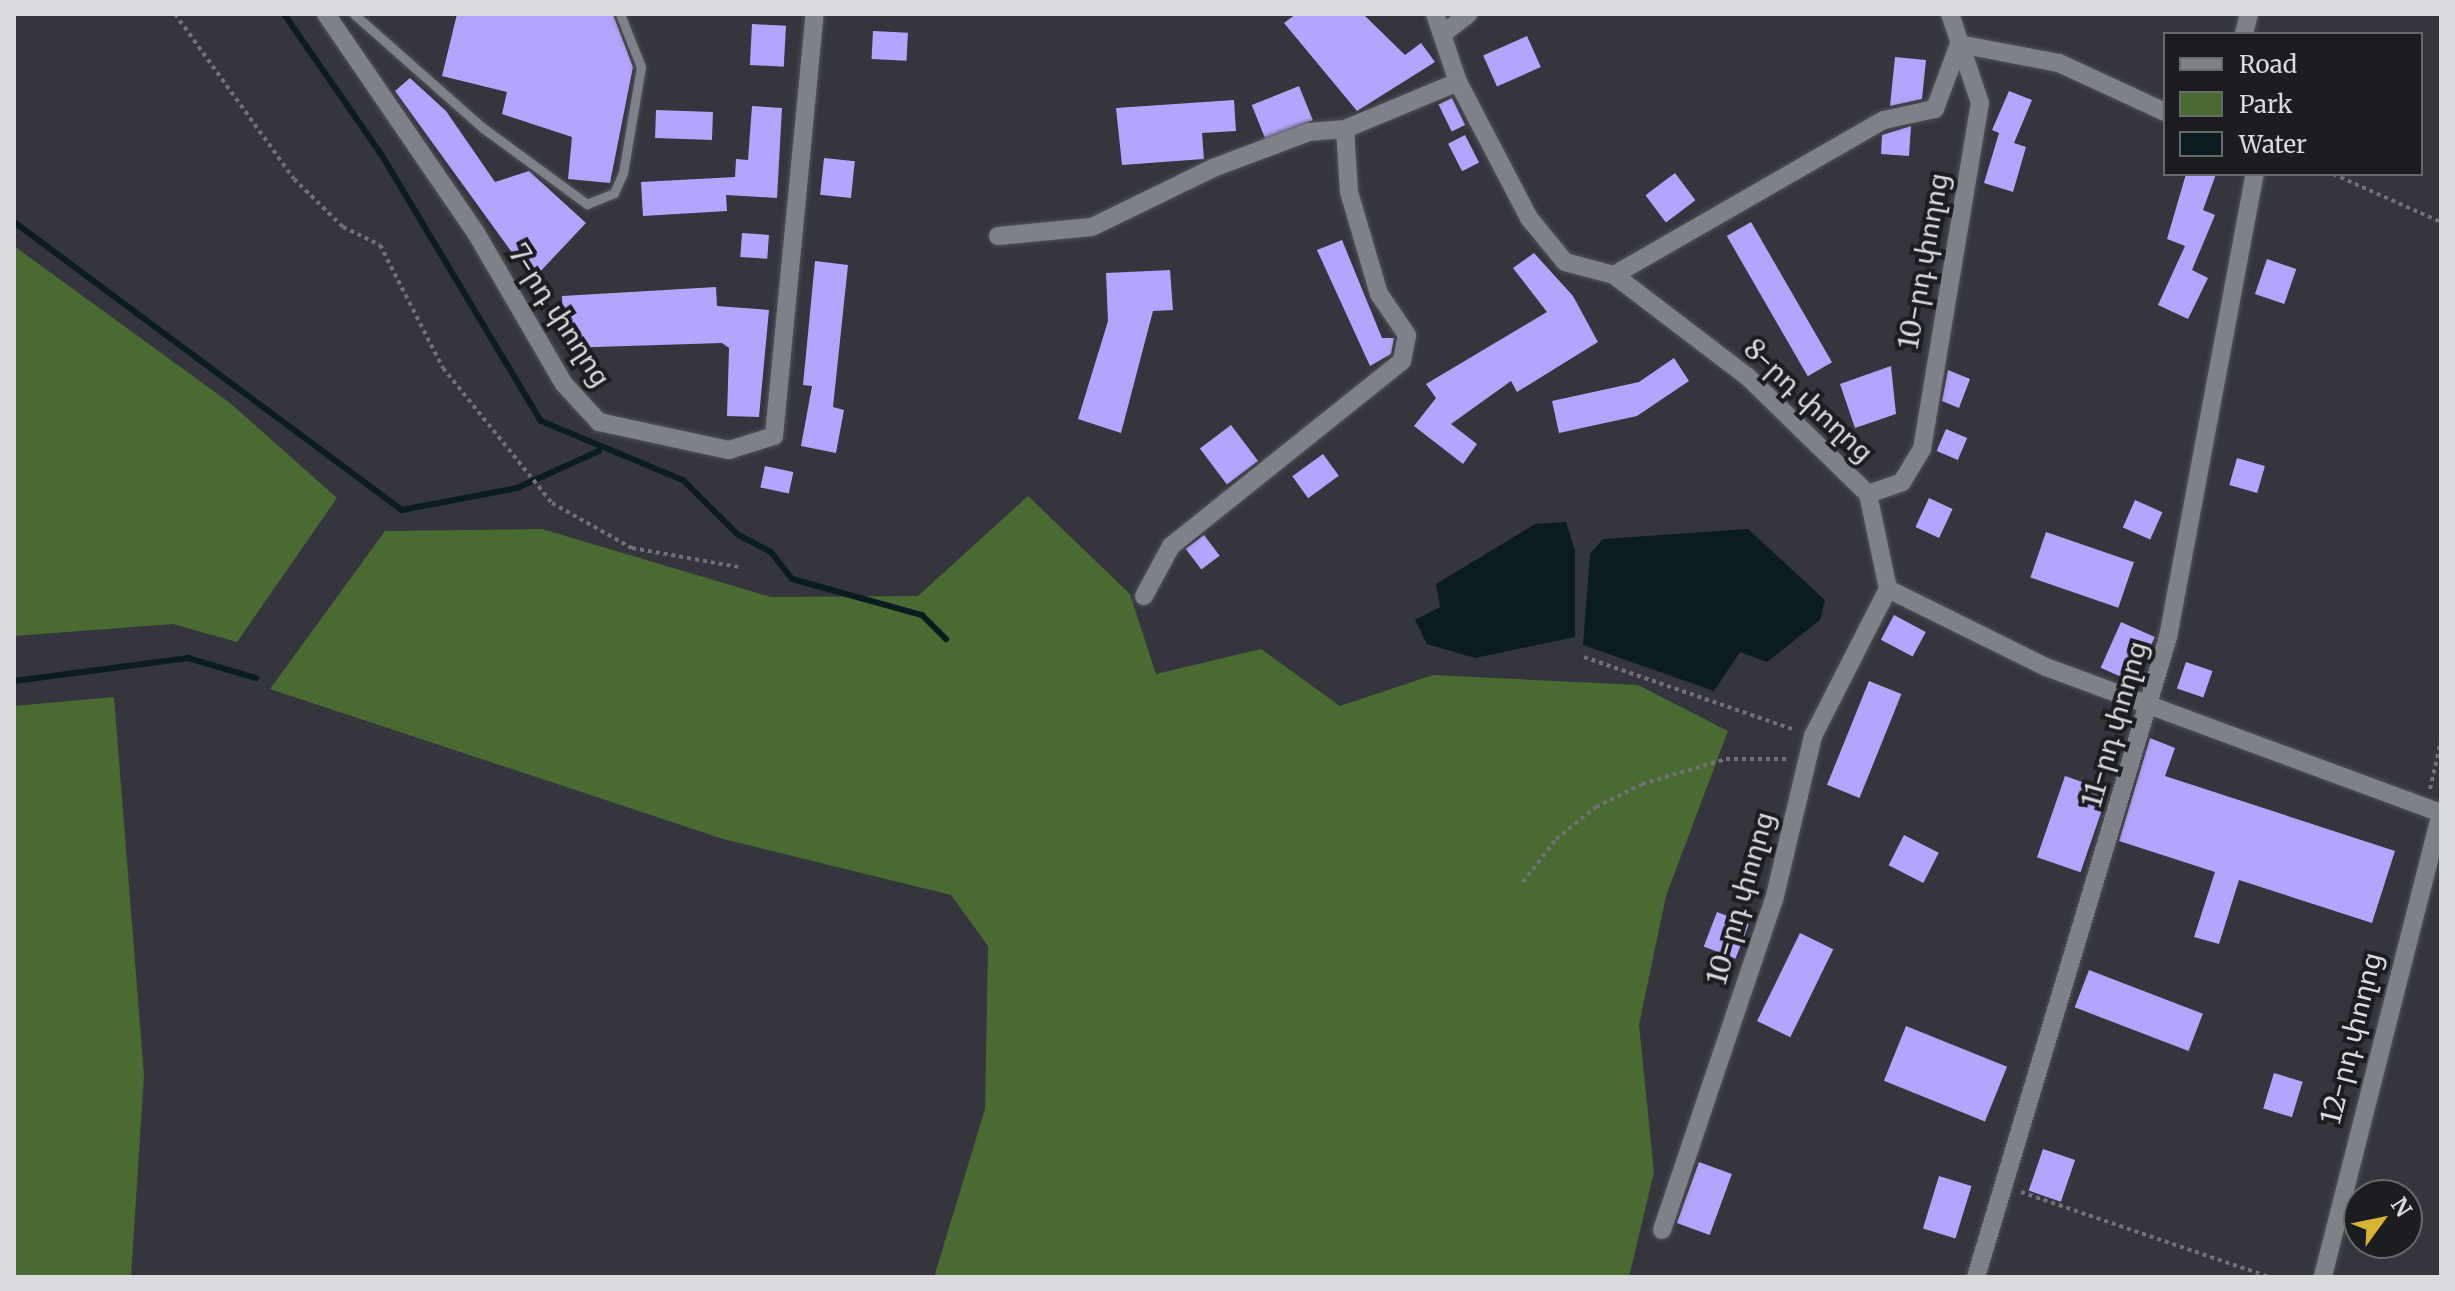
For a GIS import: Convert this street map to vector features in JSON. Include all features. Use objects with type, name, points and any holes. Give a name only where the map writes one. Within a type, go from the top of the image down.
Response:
[{"type":"street","name":"7-րդ փողոց","points":[[326,14],[476,233],[564,384],[599,422],[729,450],[774,436],[815,14]]},
{"type":"street","name":"8-րդ փողոց","points":[[1435,14],[1444,33],[1458,82],[1529,218],[1565,262],[1614,275],[1748,377],[1868,494],[1888,589]]},
{"type":"street","points":[[1444,33],[1468,14]]},
{"type":"street","name":"10-րդ փողոց","points":[[1868,494],[1902,482],[1922,449],[1980,103],[1950,14]]},
{"type":"street","points":[[1614,275],[1884,120],[1935,109],[1959,44],[2059,63],[2163,111]]},
{"type":"street","points":[[998,236],[1092,227],[1213,168],[1309,132],[1345,129],[1458,82]]},
{"type":"street","points":[[1144,596],[1171,546],[1402,361],[1407,335],[1379,294],[1349,192],[1345,129]]},
{"type":"street","name":"11-րդ փողոց","points":[[1976,1277],[2149,705],[2255,176]]},
{"type":"street","points":[[1888,589],[2046,667],[2434,810]]},
{"type":"street","name":"10-րդ փողոց","points":[[1662,1230],[1774,900],[1813,736],[1888,589]]},
{"type":"street","name":"12-րդ փողոց","points":[[2323,1277],[2434,810]]},
{"type":"lane","points":[[354,14],[483,128],[587,204],[614,193],[623,173],[641,67],[620,14]]},
{"type":"path","points":[[175,14],[294,179],[343,227],[380,245],[443,368],[552,503],[632,548],[739,567]]},
{"type":"path","points":[[2338,176],[2441,222]]},
{"type":"path","points":[[1584,657],[1813,736]]},
{"type":"path","points":[[2434,810],[2441,740]]},
{"type":"path","points":[[1523,882],[1556,839],[1596,807],[1642,784],[1726,759],[1806,762]]},
{"type":"path","points":[[2004,1186],[2269,1277]]},
{"type":"green space","points":[[14,246],[230,403],[337,498],[237,642],[173,624],[14,636]]},
{"type":"green space","points":[[1028,496],[1130,594],[1156,674],[1261,649],[1340,706],[1433,675],[1638,685],[1728,731],[1666,896],[1639,1025],[1654,1172],[1629,1277],[934,1277],[985,1109],[988,946],[951,895],[723,839],[270,689],[385,531],[542,529],[771,597],[918,596]]},
{"type":"green space","points":[[114,697],[144,1075],[131,1277],[14,1277],[14,706]]},
{"type":"water","points":[[1566,522],[1575,551],[1575,637],[1475,658],[1427,644],[1415,620],[1440,607],[1436,584],[1535,524]]},
{"type":"water","points":[[1748,529],[1825,600],[1820,620],[1767,662],[1740,652],[1714,691],[1583,645],[1590,554],[1603,539]]},
{"type":"building","points":[[457,14],[613,14],[633,67],[610,183],[568,179],[572,137],[502,114],[507,92],[442,76]]},
{"type":"building","points":[[1296,14],[1363,14],[1405,55],[1421,43],[1435,62],[1357,111],[1284,23]]},
{"type":"building","points":[[752,24],[786,26],[784,67],[750,65]]},
{"type":"building","points":[[873,31],[908,33],[906,61],[872,59]]},
{"type":"building","points":[[1527,36],[1541,67],[1497,87],[1483,56]]},
{"type":"building","points":[[1895,57],[1926,60],[1922,99],[1890,106]]},
{"type":"building","points":[[410,78],[446,111],[495,182],[529,171],[586,223],[536,276],[529,276],[395,91]]},
{"type":"building","points":[[1299,86],[1313,120],[1266,139],[1252,105]]},
{"type":"building","points":[[2009,91],[2032,100],[2014,143],[2026,147],[2013,192],[1984,183],[1999,133],[1992,130]]},
{"type":"building","points":[[1452,98],[1465,125],[1452,132],[1439,105]]},
{"type":"building","points":[[1234,100],[1236,131],[1202,133],[1204,159],[1122,165],[1116,108]]},
{"type":"building","points":[[752,106],[782,108],[777,198],[726,195],[727,211],[643,216],[641,182],[735,177],[736,159],[748,160]]},
{"type":"building","points":[[656,110],[713,112],[712,140],[655,138]]},
{"type":"building","points":[[1911,126],[1909,156],[1881,154],[1882,135]]},
{"type":"building","points":[[1465,135],[1479,163],[1462,171],[1448,144]]},
{"type":"building","points":[[824,158],[855,161],[851,198],[820,195]]},
{"type":"building","points":[[1675,173],[1695,200],[1666,222],[1645,195]]},
{"type":"building","points":[[2185,176],[2215,176],[2203,210],[2215,215],[2192,270],[2208,278],[2188,319],[2158,305],[2185,246],[2167,239]]},
{"type":"building","points":[[1751,222],[1832,362],[1808,376],[1727,236]]},
{"type":"building","points":[[742,233],[769,235],[767,259],[740,257]]},
{"type":"building","points":[[1342,240],[1382,338],[1394,338],[1391,354],[1370,366],[1317,250]]},
{"type":"building","points":[[1534,253],[1573,296],[1598,342],[1517,392],[1511,381],[1451,424],[1477,444],[1463,464],[1414,426],[1436,398],[1426,384],[1547,312],[1513,268]]},
{"type":"building","points":[[2267,259],[2296,269],[2284,304],[2255,294]]},
{"type":"building","points":[[815,261],[848,265],[833,407],[844,410],[836,453],[801,446],[812,386],[803,385]]},
{"type":"building","points":[[1170,270],[1173,310],[1153,311],[1121,433],[1078,419],[1108,321],[1106,273]]},
{"type":"building","points":[[716,287],[717,306],[769,310],[759,417],[727,416],[729,348],[722,343],[564,348],[562,296]]},
{"type":"building","points":[[1674,358],[1689,381],[1637,416],[1559,433],[1552,401],[1639,382]]},
{"type":"building","points":[[1891,366],[1896,414],[1855,428],[1840,384]]},
{"type":"building","points":[[1948,370],[1970,379],[1959,408],[1942,401]]},
{"type":"building","points":[[1231,425],[1258,461],[1227,484],[1200,448]]},
{"type":"building","points":[[1946,429],[1967,438],[1958,460],[1937,451]]},
{"type":"building","points":[[1323,454],[1339,476],[1308,498],[1292,476]]},
{"type":"building","points":[[2237,458],[2265,466],[2257,493],[2229,485]]},
{"type":"building","points":[[765,466],[793,472],[789,494],[760,488]]},
{"type":"building","points":[[1929,498],[1953,509],[1939,538],[1915,527]]},
{"type":"building","points":[[2135,500],[2162,512],[2150,540],[2123,527]]},
{"type":"building","points":[[2046,532],[2134,562],[2118,608],[2030,577]]},
{"type":"building","points":[[1204,535],[1220,556],[1201,570],[1186,549]]},
{"type":"building","points":[[1894,615],[1926,632],[1913,657],[1881,640]]},
{"type":"building","points":[[2121,622],[2155,637],[2134,683],[2101,668]]},
{"type":"building","points":[[2186,662],[2212,671],[2203,698],[2177,688]]},
{"type":"building","points":[[1869,681],[1901,694],[1859,798],[1827,785]]},
{"type":"building","points":[[2150,738],[2175,748],[2165,776],[2395,851],[2372,923],[2239,880],[2219,944],[2194,937],[2215,872],[2119,841]]},
{"type":"building","points":[[2065,776],[2108,791],[2080,872],[2037,857]]},
{"type":"building","points":[[1904,835],[1939,853],[1923,883],[1889,865]]},
{"type":"building","points":[[1717,912],[1749,924],[1735,959],[1704,947]]},
{"type":"building","points":[[1800,933],[1833,949],[1790,1037],[1757,1021]]},
{"type":"building","points":[[2089,970],[2203,1014],[2189,1051],[2075,1007]]},
{"type":"building","points":[[1906,1026],[2007,1067],[1985,1122],[1884,1081]]},
{"type":"building","points":[[2274,1073],[2303,1082],[2292,1117],[2263,1108]]},
{"type":"building","points":[[2043,1149],[2075,1160],[2061,1202],[2029,1191]]},
{"type":"building","points":[[1699,1162],[1732,1174],[1710,1235],[1677,1223]]},
{"type":"building","points":[[1939,1176],[1972,1186],[1955,1239],[1923,1229]]},
{"type":"waterway","points":[[284,14],[381,154],[541,421],[683,480],[737,534],[771,552],[792,579],[922,615],[946,639]]},
{"type":"waterway","points":[[14,222],[402,510],[517,488],[599,451]]},
{"type":"waterway","points":[[14,681],[188,658],[256,678]]}]
